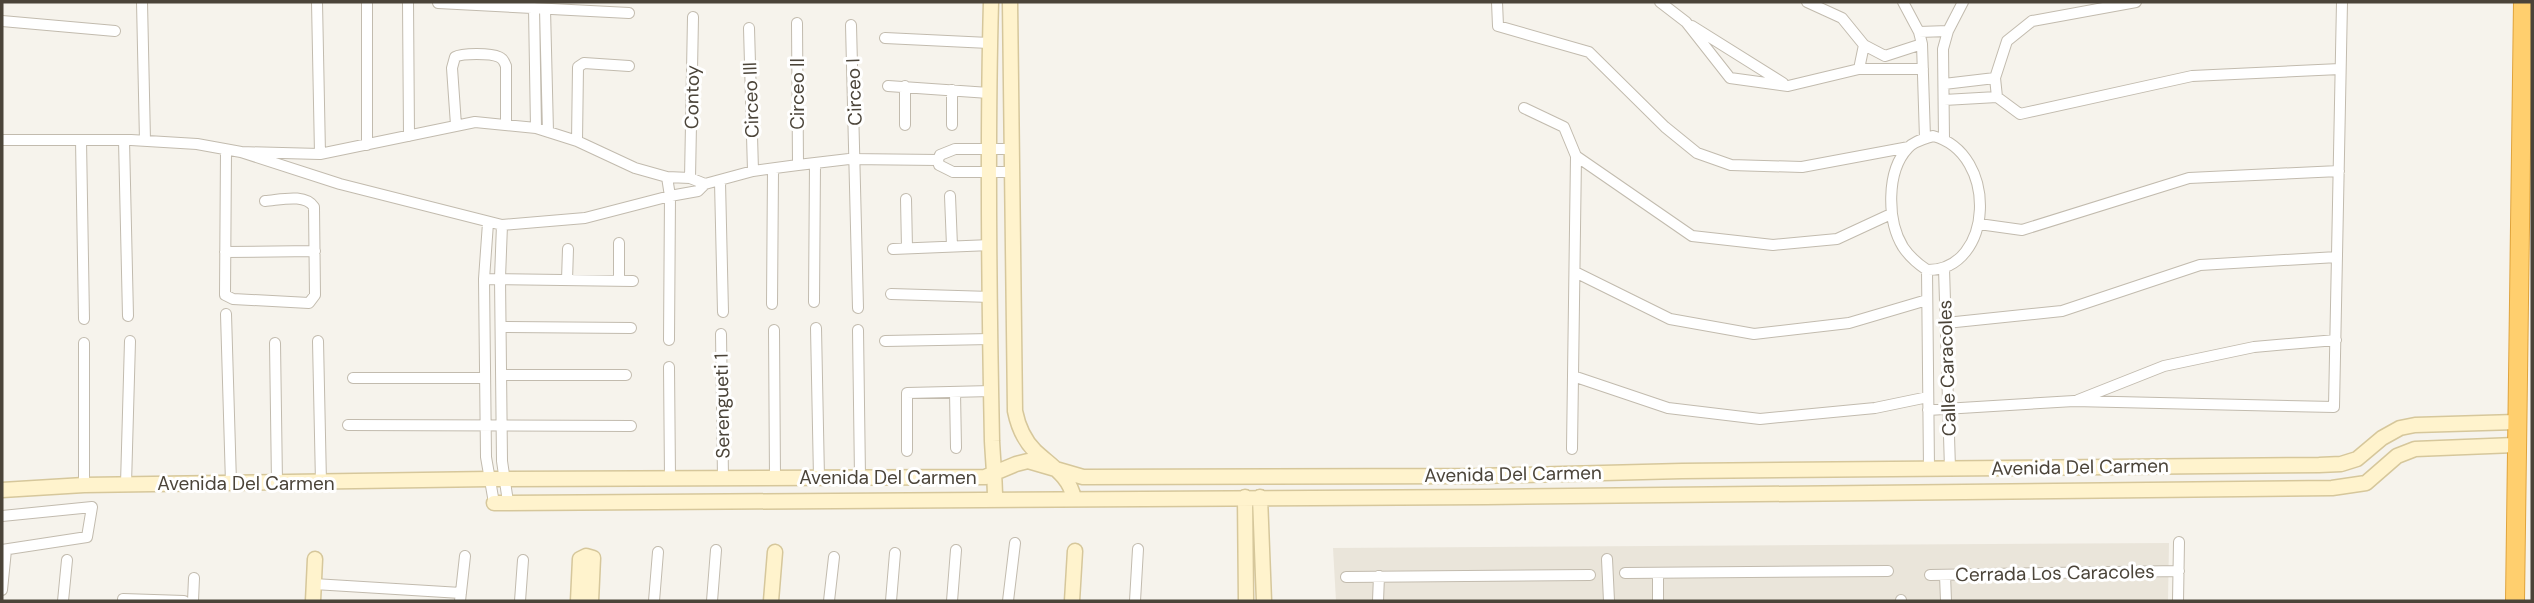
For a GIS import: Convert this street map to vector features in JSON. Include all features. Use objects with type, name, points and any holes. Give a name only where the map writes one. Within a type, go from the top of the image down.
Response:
[{"type":"highway","points":[[2515,601],[2523,2]]},
{"type":"main road","points":[[991,2],[990,223],[995,499]]},
{"type":"main road","points":[[1010,2],[1015,407],[1024,436],[1033,449],[1068,480],[1074,499]]},
{"type":"main road","points":[[990,37],[1011,30]]},
{"type":"main road","points":[[990,223],[1012,225]]},
{"type":"main road","points":[[992,409],[1015,407]]},
{"type":"main road","name":"Avenida Del Carmen","points":[[2,490],[127,484],[497,479],[985,477],[1028,461],[1083,477],[1479,476],[1682,471],[2341,464],[2357,459],[2382,438],[2400,428],[2516,422]]},
{"type":"main road","points":[[2470,424],[2471,446]]},
{"type":"main road","points":[[2430,425],[2431,448]]},
{"type":"main road","name":"Avenida Del Carmen","points":[[501,503],[1486,497],[2349,487],[2365,483],[2397,456],[2415,449],[2515,445]]},
{"type":"main road","points":[[2260,466],[2260,489]]},
{"type":"main road","points":[[2005,468],[2005,491]]},
{"type":"main road","points":[[1877,469],[1877,492]]},
{"type":"main road","points":[[1682,471],[1682,494]]},
{"type":"main road","points":[[1479,476],[1486,486],[1486,497]]},
{"type":"main road","points":[[589,503],[590,479]]},
{"type":"main road","points":[[1252,497],[1264,569],[1264,601]]},
{"type":"main road","points":[[1246,601],[1245,570],[1252,497]]},
{"type":"main road","points":[[1072,601],[1075,551]]},
{"type":"main road","points":[[771,601],[775,552]]},
{"type":"main road","points":[[578,601],[580,559],[586,556],[593,558],[591,601]]},
{"type":"main road","points":[[313,601],[315,559]]},
{"type":"street","points":[[142,2],[145,141]]},
{"type":"street","points":[[317,2],[320,153]]},
{"type":"street","points":[[367,2],[367,145]]},
{"type":"street","points":[[408,2],[409,136]]},
{"type":"street","points":[[1497,2],[1499,26],[1589,52],[1665,127],[1697,153],[1731,164],[1802,167],[1909,147],[1933,136],[1944,139],[1969,164],[1978,181],[1981,203],[1979,224],[1968,246],[1956,262],[1944,268],[1927,270],[1904,248],[1891,214],[1894,179],[1899,161],[1909,147]]},
{"type":"street","points":[[1660,2],[1686,22],[1788,86]]},
{"type":"street","points":[[1807,2],[1842,18],[1864,46],[1885,56],[1922,44]]},
{"type":"street","points":[[1903,2],[1919,32],[1922,44],[1925,138]]},
{"type":"street","points":[[1944,139],[1943,49],[1948,31],[1963,2]]},
{"type":"street","points":[[1997,97],[1995,78],[2007,41],[2032,21],[2136,2]]},
{"type":"street","points":[[1928,410],[2074,401],[2334,407],[2342,2]]},
{"type":"street","points":[[438,4],[629,13]]},
{"type":"street","points":[[534,8],[536,128]]},
{"type":"street","points":[[545,9],[548,132]]},
{"type":"street","name":"Contoy","points":[[690,178],[693,17]]},
{"type":"street","points":[[2,21],[116,31]]},
{"type":"street","points":[[1686,22],[1730,78],[1788,86],[1858,69],[1923,69]]},
{"type":"street","name":"Circeo II","points":[[797,23],[798,164]]},
{"type":"street","name":"Circeo I","points":[[851,25],[858,308]]},
{"type":"street","name":"Circeo III","points":[[749,28],[753,172]]},
{"type":"street","points":[[1919,32],[1948,31]]},
{"type":"street","points":[[885,38],[990,37]]},
{"type":"street","points":[[1858,69],[1864,46]]},
{"type":"street","points":[[456,125],[452,61],[462,54],[498,56],[504,61],[506,124]]},
{"type":"street","points":[[1885,56],[1885,69]]},
{"type":"street","points":[[577,141],[578,67],[584,63],[629,66]]},
{"type":"street","points":[[1944,100],[1997,97],[2020,114],[2192,76],[2340,69]]},
{"type":"street","points":[[1944,84],[1995,78]]},
{"type":"street","points":[[888,86],[989,93]]},
{"type":"street","points":[[905,86],[905,125]]},
{"type":"street","points":[[952,90],[952,125]]},
{"type":"street","points":[[1524,108],[1564,127],[1576,156],[1572,449]]},
{"type":"street","points":[[1924,121],[1936,122],[1944,119]]},
{"type":"street","points":[[2,140],[124,140],[197,144],[240,152],[302,154],[367,145],[475,122],[536,128],[577,141],[635,168],[667,177],[690,178],[705,184],[798,164],[856,160],[938,160]]},
{"type":"street","points":[[81,140],[83,319]]},
{"type":"street","points":[[124,140],[128,316]]},
{"type":"street","points":[[1012,149],[955,149],[940,155],[938,160],[939,165],[953,172],[1012,172]]},
{"type":"street","points":[[226,150],[223,291],[226,297],[306,304],[315,295],[314,207],[309,201],[302,199],[265,201]]},
{"type":"street","points":[[240,152],[300,171],[502,225],[585,218],[698,191],[705,184]]},
{"type":"street","points":[[300,171],[302,154]]},
{"type":"street","points":[[1576,156],[1692,236],[1773,245],[1837,239],[1891,214]]},
{"type":"street","points":[[814,302],[815,163]]},
{"type":"street","points":[[772,304],[773,170]]},
{"type":"street","points":[[1979,224],[2022,230],[2189,178],[2339,171]]},
{"type":"street","points":[[667,177],[670,196],[669,340]]},
{"type":"street","points":[[720,182],[723,312]]},
{"type":"street","points":[[950,196],[952,246]]},
{"type":"street","points":[[906,199],[907,248]]},
{"type":"street","name":"Avenida Del Carmen","points":[[488,223],[484,279],[486,457],[497,479]]},
{"type":"street","name":"Avenida Del Carmen","points":[[501,503],[497,479],[502,425],[502,225]]},
{"type":"street","points":[[619,243],[619,281]]},
{"type":"street","points":[[893,249],[991,244]]},
{"type":"street","points":[[567,280],[568,249]]},
{"type":"street","points":[[225,252],[315,251]]},
{"type":"street","points":[[1946,323],[2062,311],[2200,265],[2337,257]]},
{"type":"street","name":"Calle Caracoles","points":[[1944,268],[1950,469]]},
{"type":"street","name":"Calle Caracoles","points":[[1927,270],[1929,469]]},
{"type":"street","points":[[1574,272],[1670,318],[1754,334],[1849,323],[1927,300]]},
{"type":"street","points":[[484,279],[634,281]]},
{"type":"street","points":[[891,294],[991,297]]},
{"type":"street","points":[[226,314],[231,484]]},
{"type":"street","points":[[501,327],[631,328]]},
{"type":"street","points":[[816,328],[819,478]]},
{"type":"street","points":[[774,330],[775,478]]},
{"type":"street","points":[[858,330],[860,477]]},
{"type":"street","name":"Serengueti 1","points":[[721,334],[723,478]]},
{"type":"street","points":[[885,341],[991,339]]},
{"type":"street","points":[[2074,401],[2164,366],[2254,347],[2336,340]]},
{"type":"street","points":[[127,484],[130,341]]},
{"type":"street","points":[[318,341],[321,483]]},
{"type":"street","points":[[275,343],[277,483]]},
{"type":"street","points":[[84,344],[85,485]]},
{"type":"street","points":[[1928,349],[1947,348]]},
{"type":"street","points":[[669,367],[670,478]]},
{"type":"street","points":[[501,375],[626,375]]},
{"type":"street","points":[[1573,376],[1668,408],[1760,419],[1875,408],[1928,397]]},
{"type":"street","points":[[352,378],[485,378]]},
{"type":"street","points":[[907,451],[907,393],[992,391]]},
{"type":"street","points":[[955,392],[956,448]]},
{"type":"street","points":[[348,425],[631,426]]},
{"type":"street","points":[[2,516],[92,507],[87,537],[4,550],[2,590]]},
{"type":"street","points":[[2178,601],[2179,542]]},
{"type":"street","points":[[1008,601],[1015,543]]},
{"type":"street","points":[[1135,601],[1138,549]]},
{"type":"street","points":[[712,601],[716,550]]},
{"type":"street","points":[[952,601],[956,550]]},
{"type":"street","points":[[654,601],[658,552]]},
{"type":"street","points":[[891,601],[895,553]]},
{"type":"street","points":[[314,584],[461,597],[465,556]]},
{"type":"street","points":[[830,601],[834,557]]},
{"type":"street","points":[[1607,559],[1609,601]]},
{"type":"street","points":[[63,601],[67,560]]},
{"type":"street","points":[[520,601],[523,560]]},
{"type":"street","points":[[1245,570],[1264,569]]},
{"type":"street","points":[[1625,573],[1888,571]]},
{"type":"street","name":"Cerrada Los Caracoles","points":[[1930,575],[2179,571]]},
{"type":"street","points":[[1658,574],[1658,601]]},
{"type":"street","points":[[1346,577],[1590,575]]},
{"type":"street","points":[[1945,575],[1946,601]]},
{"type":"street","points":[[1378,601],[1379,576]]},
{"type":"street","points":[[193,601],[194,578]]},
{"type":"street","points":[[123,599],[184,601]]},
{"type":"shaded area","points":[[2169,543],[2168,601],[1336,601],[1333,548]]}]
